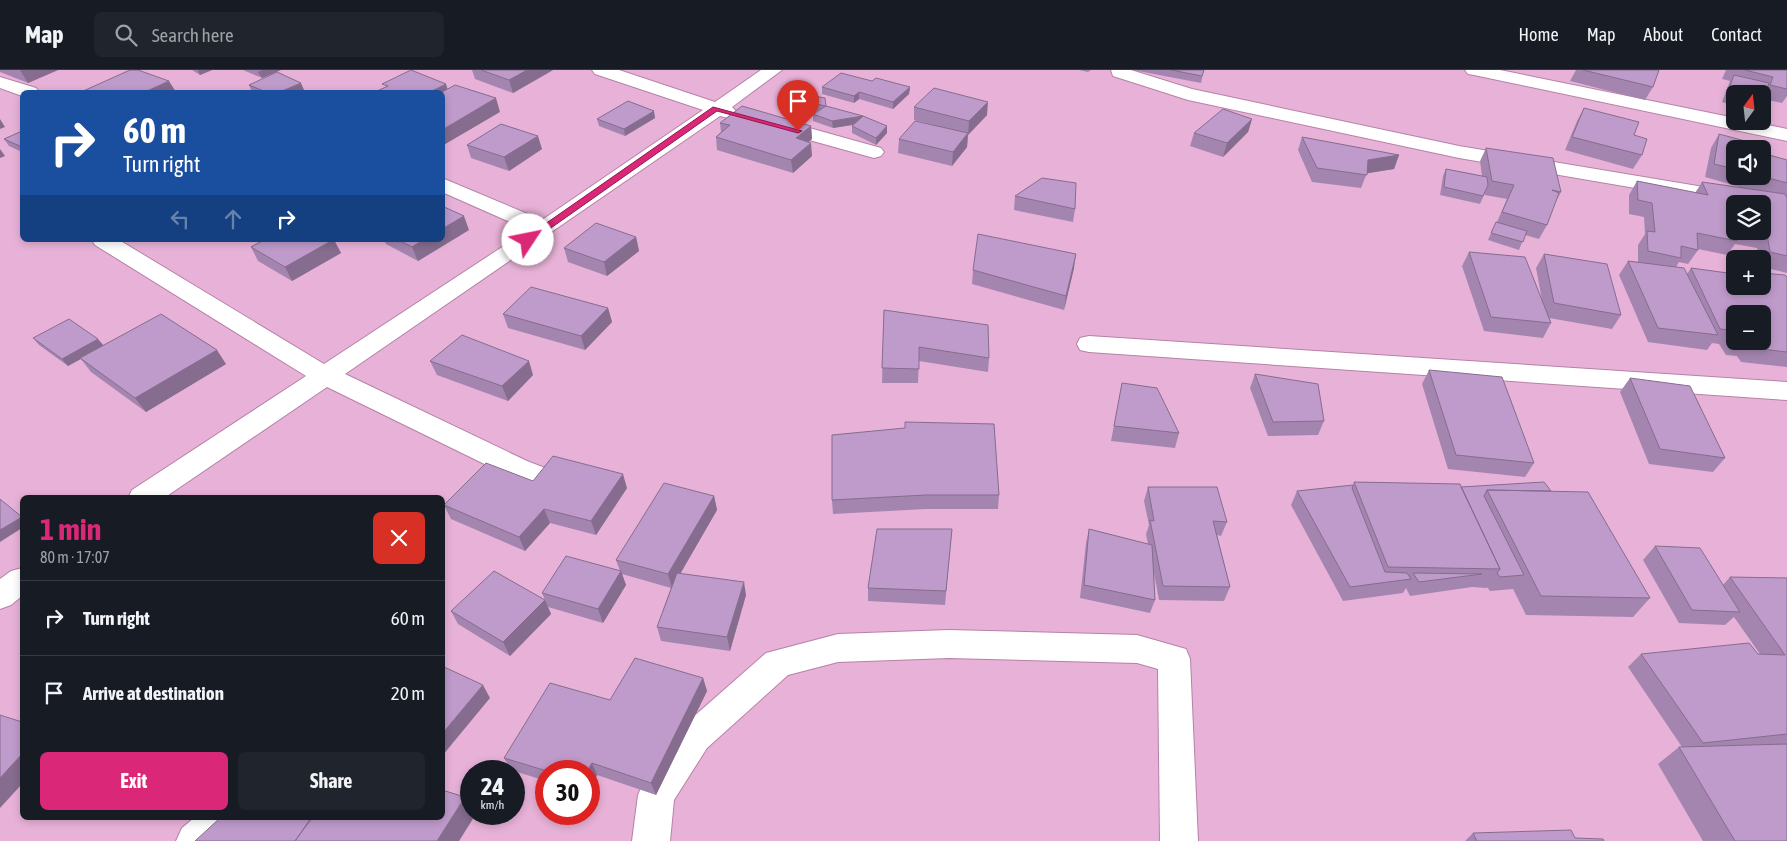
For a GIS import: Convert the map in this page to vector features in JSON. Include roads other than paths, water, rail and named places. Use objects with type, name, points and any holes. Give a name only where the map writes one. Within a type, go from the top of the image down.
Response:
[{"type":"street","points":[[601,70],[716,108],[874,152]]},
{"type":"street","points":[[146,495],[324,374],[544,229],[773,70]]},
{"type":"street","points":[[1120,70],[1119,72],[1188,94],[1278,115],[1478,155],[1787,207]]},
{"type":"street","points":[[1474,70],[1787,135]]},
{"type":"street","points":[[0,82],[24,90]]},
{"type":"street","points":[[445,185],[544,229]]},
{"type":"street","points":[[106,242],[324,374],[517,468],[589,497]]},
{"type":"street","points":[[1089,344],[1787,391]]},
{"type":"street","points":[[0,596],[20,581]]},
{"type":"street","points":[[651,841],[656,795],[695,737],[778,663],[838,648],[949,644],[1137,649],[1174,659],[1179,841]]},
{"type":"street","points":[[195,841],[218,820]]}]
